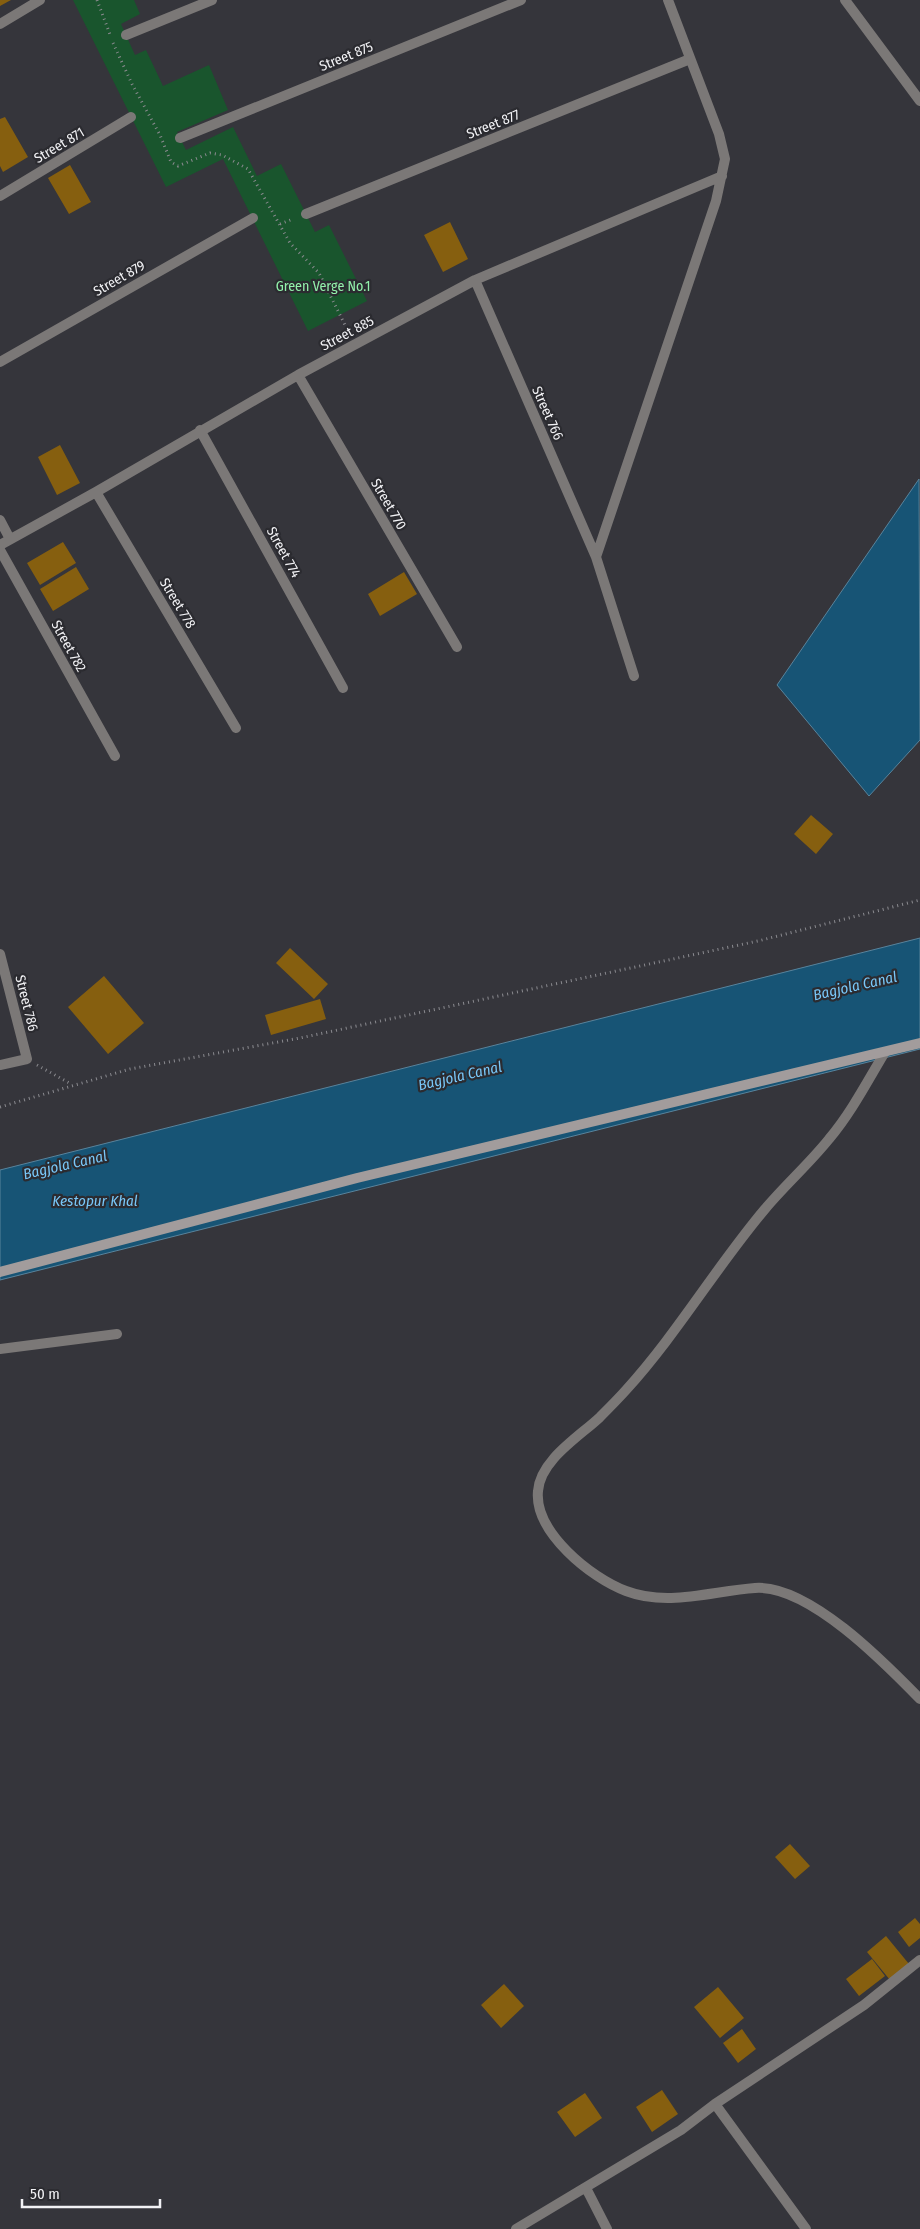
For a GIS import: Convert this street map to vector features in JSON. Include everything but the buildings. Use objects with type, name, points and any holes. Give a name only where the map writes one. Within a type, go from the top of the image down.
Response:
[{"type":"street","points":[[0,24],[40,0]]},
{"type":"street","points":[[126,35],[212,0]]},
{"type":"street","name":"Street 875","points":[[180,138],[521,0]]},
{"type":"street","points":[[596,557],[716,201],[725,159],[719,134],[668,0]]},
{"type":"street","points":[[846,0],[920,101]]},
{"type":"street","name":"Street 877","points":[[306,214],[690,59]]},
{"type":"street","name":"Street 871","points":[[0,196],[131,117]]},
{"type":"street","name":"Street 885","points":[[0,545],[96,492],[298,374],[476,280],[722,176]]},
{"type":"street","name":"Street 879","points":[[0,362],[252,218]]},
{"type":"street","name":"Street 766","points":[[476,280],[596,557],[634,676]]},
{"type":"street","name":"Street 770","points":[[298,374],[457,647]]},
{"type":"street","name":"Street 774","points":[[200,430],[343,688]]},
{"type":"street","name":"Street 778","points":[[96,492],[236,728]]},
{"type":"street","points":[[0,520],[10,539]]},
{"type":"street","name":"Street 782","points":[[0,550],[114,756]]},
{"type":"street","name":"Street 786","points":[[0,954],[27,1059]]},
{"type":"street","points":[[0,1272],[357,1178],[920,1043]]},
{"type":"street","points":[[885,1052],[849,1112],[830,1138],[766,1208],[653,1359],[600,1417],[561,1450],[546,1469],[538,1490],[540,1512],[554,1537],[578,1561],[627,1592],[658,1597],[685,1598],[758,1588],[783,1592],[828,1615],[920,1698]]},
{"type":"street","points":[[0,1065],[27,1059]]},
{"type":"street","points":[[0,1350],[117,1334]]},
{"type":"street","points":[[516,2229],[681,2130],[715,2104],[864,2006],[920,1960]]},
{"type":"street","points":[[715,2104],[806,2229]]},
{"type":"street","points":[[586,2188],[607,2229]]},
{"type":"path","points":[[97,0],[123,66],[160,134],[171,162],[178,166],[210,153],[222,155],[248,170],[290,243],[319,273],[354,344]]},
{"type":"path","points":[[0,1107],[130,1069],[300,1038],[758,941],[920,900]]},
{"type":"path","points":[[27,1059],[71,1085]]},
{"type":"green space","name":"Green Verge No.1","points":[[73,0],[134,0],[140,14],[121,24],[135,55],[146,50],[163,86],[209,65],[228,110],[177,132],[186,150],[233,127],[257,176],[281,164],[315,232],[329,225],[367,301],[308,331],[223,159],[166,187]]},
{"type":"water","points":[[919,479],[920,740],[869,796],[777,685]]},
{"type":"water","name":"Kestopur Khal","points":[[920,938],[920,1049],[0,1280],[0,1170]]},
{"type":"water label","name":"Bagjola Canal","points":[[855,986]]},
{"type":"water label","name":"Bagjola Canal","points":[[460,1076]]},
{"type":"water label","name":"Bagjola Canal","points":[[65,1165]]}]
